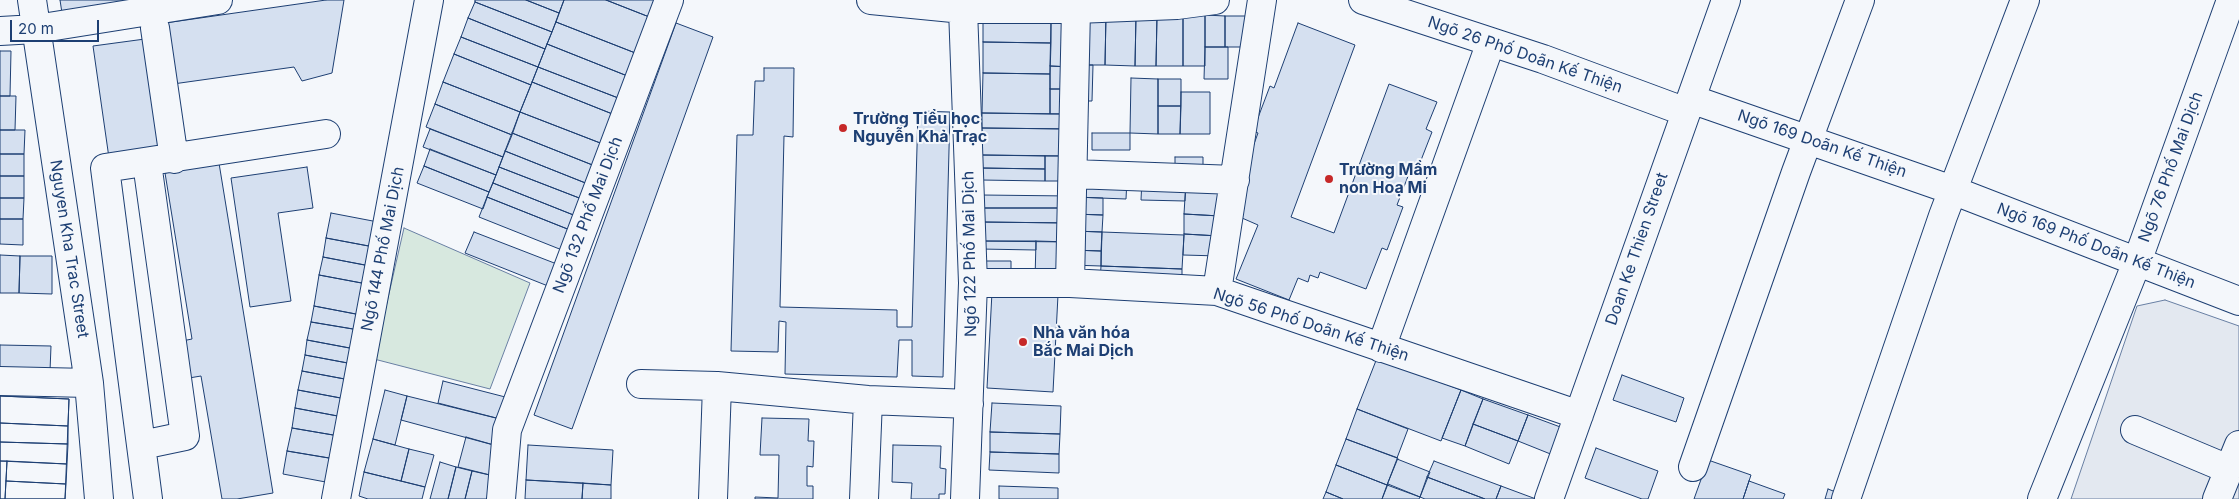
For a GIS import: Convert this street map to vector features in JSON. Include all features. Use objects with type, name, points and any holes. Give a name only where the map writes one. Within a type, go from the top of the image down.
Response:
[{"type":"street","name":"Nguyen Kha Trac Street","points":[[32,0],[88,383],[99,499]]},
{"type":"street","points":[[0,31],[36,29],[148,13],[218,0]]},
{"type":"street","name":"Ngõ 144 Phố Mai Dịch","points":[[336,499],[429,0]]},
{"type":"street","name":"Ngõ 132 Phố Mai Dịch","points":[[501,499],[507,430],[669,0]]},
{"type":"street","points":[[871,0],[973,6],[1074,6],[1215,0]]},
{"type":"street","points":[[1217,291],[1262,0]]},
{"type":"street","name":"Ngõ 26 Phố Doãn Kế Thiện","points":[[1363,0],[1689,105]]},
{"type":"street","name":"Doan Ke Thien Street","points":[[1549,499],[1726,0]]},
{"type":"street","points":[[1693,467],[1796,172],[1810,140],[1860,0]]},
{"type":"street","points":[[1846,499],[1952,190],[2025,0]]},
{"type":"street","name":"Ngõ 122 Phố Mai Dịch","points":[[965,499],[973,282],[973,6]]},
{"type":"street","points":[[1070,283],[1074,6]]},
{"type":"street","points":[[148,13],[174,159]]},
{"type":"street","name":"Ngõ 76 Phố Mai Dịch","points":[[2042,499],[2137,262],[2231,15]]},
{"type":"street","points":[[1381,348],[1491,42]]},
{"type":"street","name":"Ngõ 169 Doãn Kế Thiện","points":[[1689,105],[1810,140],[1952,190]]},
{"type":"street","points":[[148,499],[105,168],[174,159],[326,134]]},
{"type":"street","points":[[142,445],[185,436],[147,163]]},
{"type":"street","points":[[1073,174],[1235,180]]},
{"type":"street","name":"Ngõ 169 Phố Doãn Kế Thiện","points":[[1952,190],[2239,302]]},
{"type":"street","name":"Ngõ 56 Phố Doãn Kế Thiện","points":[[973,282],[1070,283],[1217,291],[1578,415]]},
{"type":"street","points":[[0,381],[88,383]]},
{"type":"street","points":[[641,384],[717,386],[868,400],[969,404]]},
{"type":"street","points":[[713,499],[717,386]]},
{"type":"street","points":[[864,499],[868,400]]},
{"type":"street","points":[[2135,430],[2234,457],[2217,499]]},
{"type":"shaded area","points":[[404,228],[530,283],[490,389],[374,359]]},
{"type":"shaded area","points":[[2165,300],[2239,326],[2239,499],[2071,499],[2137,306]]},
{"type":"building","points":[[60,0],[131,0],[62,13]]},
{"type":"building","points":[[326,0],[344,0],[332,73],[302,81],[294,67],[173,84],[165,23]]},
{"type":"building","points":[[475,0],[526,0],[559,13],[552,32],[475,2]]},
{"type":"building","points":[[526,0],[564,0],[559,13]]},
{"type":"building","points":[[564,0],[606,0],[657,20],[643,56],[556,22]]},
{"type":"building","points":[[606,0],[665,0],[657,20]]},
{"type":"building","points":[[475,2],[552,32],[545,49],[468,18]]},
{"type":"building","points":[[1078,14],[1106,14],[1105,65],[1077,65]]},
{"type":"building","points":[[1106,14],[1136,15],[1135,66],[1105,65]]},
{"type":"building","points":[[1136,15],[1157,15],[1156,66],[1135,66]]},
{"type":"building","points":[[1157,15],[1183,15],[1183,66],[1156,66]]},
{"type":"building","points":[[1183,15],[1205,15],[1205,66],[1183,66]]},
{"type":"building","points":[[1205,15],[1225,16],[1225,47],[1205,47]]},
{"type":"building","points":[[1225,16],[1251,16],[1251,47],[1225,47]]},
{"type":"building","points":[[468,18],[545,49],[538,67],[461,37]]},
{"type":"building","points":[[983,21],[1051,22],[1051,43],[983,42]]},
{"type":"building","points":[[556,22],[643,56],[635,79],[547,44]]},
{"type":"building","points":[[1051,22],[1072,22],[1072,67],[1050,66]]},
{"type":"building","points":[[676,23],[713,37],[572,429],[534,415]]},
{"type":"building","points":[[1298,23],[1355,45],[1291,217],[1334,233],[1389,84],[1437,102],[1426,129],[1432,132],[1416,173],[1410,171],[1397,205],[1403,207],[1387,250],[1382,248],[1366,289],[1320,272],[1318,278],[1310,275],[1308,282],[1298,278],[1289,300],[1236,279],[1258,225],[1242,218],[1243,213],[1236,211],[1235,196],[1258,133],[1253,131],[1270,86],[1274,88]]},
{"type":"building","points":[[461,37],[538,67],[531,85],[454,54]]},
{"type":"building","points":[[145,39],[160,157],[109,158],[93,46]]},
{"type":"building","points":[[983,42],[1051,43],[1050,74],[983,73]]},
{"type":"building","points":[[547,44],[635,79],[626,101],[538,67]]},
{"type":"building","points":[[1205,47],[1228,47],[1228,79],[1204,79]]},
{"type":"building","points":[[0,51],[11,51],[10,96],[0,96]]},
{"type":"building","points":[[454,54],[531,85],[520,112],[443,82]]},
{"type":"building","points":[[1077,65],[1093,65],[1092,101],[1077,101]]},
{"type":"building","points":[[1050,66],[1072,67],[1072,89],[1050,89]]},
{"type":"building","points":[[538,67],[626,101],[620,117],[532,82]]},
{"type":"building","points":[[764,68],[794,68],[793,137],[784,136],[780,307],[897,310],[897,327],[912,327],[918,111],[950,112],[943,377],[912,376],[912,340],[899,340],[897,377],[785,374],[786,322],[779,321],[778,352],[731,351],[737,135],[753,135],[755,81],[764,81]]},
{"type":"building","points":[[983,73],[1050,74],[1050,114],[982,113]]},
{"type":"building","points":[[1131,78],[1158,79],[1158,134],[1130,133]]},
{"type":"building","points":[[1158,79],[1181,79],[1181,106],[1158,106]]},
{"type":"building","points":[[443,82],[520,112],[512,135],[435,104]]},
{"type":"building","points":[[532,82],[620,117],[608,146],[520,112]]},
{"type":"building","points":[[1050,89],[1072,89],[1071,114],[1050,114]]},
{"type":"building","points":[[1181,92],[1210,92],[1210,134],[1180,134]]},
{"type":"building","points":[[0,96],[16,96],[15,130],[0,130]]},
{"type":"building","points":[[435,104],[512,135],[503,157],[426,127]]},
{"type":"building","points":[[1158,106],[1181,106],[1180,134],[1158,134]]},
{"type":"building","points":[[520,112],[608,146],[600,168],[512,133]]},
{"type":"building","points":[[982,113],[1071,114],[1071,129],[982,128]]},
{"type":"building","points":[[982,128],[1071,129],[1071,156],[982,155]]},
{"type":"building","points":[[430,129],[503,157],[496,175],[423,147]]},
{"type":"building","points":[[0,130],[25,130],[24,154],[0,154]]},
{"type":"building","points":[[512,133],[600,168],[593,186],[505,151]]},
{"type":"building","points":[[1092,133],[1130,133],[1130,150],[1092,150]]},
{"type":"building","points":[[430,149],[496,175],[489,192],[424,166]]},
{"type":"building","points":[[505,151],[593,186],[587,201],[499,167]]},
{"type":"building","points":[[0,154],[24,154],[24,176],[0,176]]},
{"type":"building","points":[[982,155],[1045,156],[1045,169],[981,168]]},
{"type":"building","points":[[1045,156],[1071,156],[1070,181],[1045,181]]},
{"type":"building","points":[[1175,157],[1203,157],[1203,176],[1175,176]]},
{"type":"building","points":[[219,163],[273,493],[237,499],[222,499],[201,376],[189,378],[182,341],[192,339],[165,173]]},
{"type":"building","points":[[424,166],[489,192],[483,209],[417,183]]},
{"type":"building","points":[[307,167],[313,208],[278,213],[291,301],[250,307],[231,178]]},
{"type":"building","points":[[499,167],[587,201],[581,218],[493,183]]},
{"type":"building","points":[[981,168],[1045,169],[1045,181],[981,180]]},
{"type":"building","points":[[0,176],[24,176],[24,198],[0,198]]},
{"type":"building","points":[[1074,177],[1127,179],[1126,199],[1074,197]]},
{"type":"building","points":[[1142,179],[1186,181],[1185,201],[1141,200]]},
{"type":"building","points":[[1186,181],[1221,183],[1220,216],[1184,214]]},
{"type":"building","points":[[493,183],[581,218],[575,232],[487,197]]},
{"type":"building","points":[[981,195],[1070,196],[1070,208],[981,208]]},
{"type":"building","points":[[487,197],[575,232],[567,252],[479,217]]},
{"type":"building","points":[[1074,197],[1103,198],[1103,215],[1073,214]]},
{"type":"building","points":[[0,198],[24,198],[23,219],[0,219]]},
{"type":"building","points":[[981,208],[1070,208],[1070,223],[981,222]]},
{"type":"building","points":[[331,213],[378,222],[374,247],[326,238]]},
{"type":"building","points":[[1073,214],[1103,215],[1102,232],[1073,231]]},
{"type":"building","points":[[1184,214],[1220,216],[1219,236],[1184,234]]},
{"type":"building","points":[[0,219],[23,219],[23,245],[0,244]]},
{"type":"building","points":[[981,222],[1070,223],[1070,242],[981,241]]},
{"type":"building","points":[[1073,231],[1102,232],[1101,251],[1071,250]]},
{"type":"building","points":[[474,232],[562,266],[553,288],[465,253]]},
{"type":"building","points":[[1102,232],[1184,235],[1182,269],[1101,266]]},
{"type":"building","points":[[1184,234],[1219,236],[1219,256],[1183,255]]},
{"type":"building","points":[[326,238],[374,247],[370,266],[323,257]]},
{"type":"building","points":[[981,241],[1036,241],[1036,250],[980,249]]},
{"type":"building","points":[[1036,241],[1070,242],[1069,280],[1035,280]]},
{"type":"building","points":[[1071,250],[1101,251],[1101,266],[1071,265]]},
{"type":"building","points":[[0,255],[20,256],[19,293],[0,293]]},
{"type":"building","points":[[20,256],[52,256],[52,294],[19,293]]},
{"type":"building","points":[[323,257],[370,266],[367,284],[319,275]]},
{"type":"building","points":[[980,261],[1011,261],[1011,279],[980,279]]},
{"type":"building","points":[[1101,266],[1182,269],[1182,286],[1100,283]]},
{"type":"building","points":[[319,275],[367,284],[361,315],[314,306]]},
{"type":"building","name":"Nhà văn hóa Bắc Mai Dịch","points":[[992,292],[1058,295],[1053,392],[987,388]]},
{"type":"building","points":[[314,306],[361,315],[359,330],[311,322]]},
{"type":"building","points":[[311,322],[359,330],[355,349],[307,340]]},
{"type":"building","points":[[307,340],[355,349],[353,364],[305,355]]},
{"type":"building","points":[[0,345],[51,346],[50,371],[0,371]]},
{"type":"building","points":[[305,355],[353,364],[350,380],[302,371]]},
{"type":"building","points":[[1377,358],[1461,390],[1441,441],[1357,409]]},
{"type":"building","points":[[302,371],[350,380],[346,399],[298,390]]},
{"type":"building","points":[[1622,375],[1684,398],[1676,422],[1613,400]]},
{"type":"building","points":[[443,381],[513,399],[508,421],[438,403]]},
{"type":"building","points":[[298,390],[346,399],[343,417],[295,408]]},
{"type":"building","points":[[385,390],[407,396],[395,445],[373,439]]},
{"type":"building","points":[[1461,390],[1483,399],[1465,446],[1442,438]]},
{"type":"building","points":[[0,396],[69,399],[68,426],[0,423]]},
{"type":"building","points":[[0,396],[69,399],[65,499],[0,499]]},
{"type":"building","points":[[407,396],[508,421],[501,447],[401,420]]},
{"type":"building","points":[[1483,399],[1528,415],[1518,441],[1473,424]]},
{"type":"building","points":[[992,403],[1061,406],[1060,434],[990,432]]},
{"type":"building","points":[[295,408],[343,417],[339,436],[292,428]]},
{"type":"building","points":[[1357,409],[1408,429],[1397,458],[1346,439]]},
{"type":"building","points":[[1528,415],[1563,428],[1553,455],[1518,441]]},
{"type":"building","points":[[762,418],[809,419],[808,441],[814,441],[813,467],[807,466],[807,486],[813,486],[813,499],[755,499],[755,497],[778,498],[779,455],[760,455]]},
{"type":"building","points":[[0,423],[68,426],[68,444],[0,442]]},
{"type":"building","points":[[1473,424],[1518,441],[1509,464],[1465,446]]},
{"type":"building","points":[[292,428],[339,436],[335,459],[287,451]]},
{"type":"building","points":[[990,432],[1060,434],[1059,454],[990,452]]},
{"type":"building","points":[[466,437],[501,447],[494,476],[458,467]]},
{"type":"building","points":[[373,439],[409,449],[401,481],[364,472]]},
{"type":"building","points":[[1346,439],[1398,458],[1387,485],[1336,465]]},
{"type":"building","points":[[0,442],[68,444],[67,464],[0,461]]},
{"type":"building","points":[[528,445],[613,450],[611,485],[526,480]]},
{"type":"building","points":[[893,445],[941,446],[940,468],[946,469],[945,494],[939,494],[939,499],[911,499],[912,483],[892,482]]},
{"type":"building","points":[[1596,448],[1658,471],[1648,499],[1642,499],[1585,478]]},
{"type":"building","points":[[409,449],[434,455],[425,487],[401,481]]},
{"type":"building","points":[[287,451],[335,459],[331,483],[283,474]]},
{"type":"building","points":[[990,452],[1059,454],[1059,473],[989,470]]},
{"type":"building","points":[[1397,459],[1430,472],[1420,497],[1387,485]]},
{"type":"building","points":[[1708,460],[1751,475],[1743,499],[1694,499]]},
{"type":"building","points":[[0,461],[7,461],[5,499],[0,499]]},
{"type":"building","points":[[7,461],[67,464],[66,484],[6,481]]},
{"type":"building","points":[[1434,461],[1501,486],[1496,499],[1485,499],[1427,477]]},
{"type":"building","points":[[440,462],[456,467],[448,499],[430,499]]},
{"type":"building","points":[[1336,465],[1387,485],[1382,499],[1343,499],[1326,492]]},
{"type":"building","points":[[456,467],[472,471],[465,499],[448,499]]},
{"type":"building","points":[[472,471],[494,476],[488,499],[465,499]]},
{"type":"building","points":[[364,472],[425,487],[422,499],[368,499],[359,496]]},
{"type":"building","points":[[1427,477],[1485,499],[1425,499],[1420,497]]},
{"type":"building","points":[[526,480],[583,483],[582,499],[525,499]]},
{"type":"building","points":[[6,481],[66,484],[65,499],[5,499]]},
{"type":"building","points":[[1749,481],[1785,494],[1783,499],[1743,499]]},
{"type":"building","points":[[583,483],[611,485],[611,499],[582,499]]},
{"type":"building","points":[[1388,484],[1420,497],[1419,499],[1382,499]]},
{"type":"building","points":[[999,486],[1058,488],[1058,499],[999,499]]},
{"type":"building","points":[[1501,486],[1536,499],[1496,499]]},
{"type":"building","points":[[1828,489],[1846,496],[1845,499],[1825,499]]},
{"type":"building","points":[[1326,492],[1343,499],[1323,499]]},
{"type":"place","name":"Trường Tiểu học Nguyễn Khả Trạc","points":[[843,128]]},
{"type":"place","name":"Trường Mầm non Hoạ Mi","points":[[1329,179]]},
{"type":"place","name":"Nhà văn hóa Bắc Mai Dịch","points":[[1023,342]]}]
